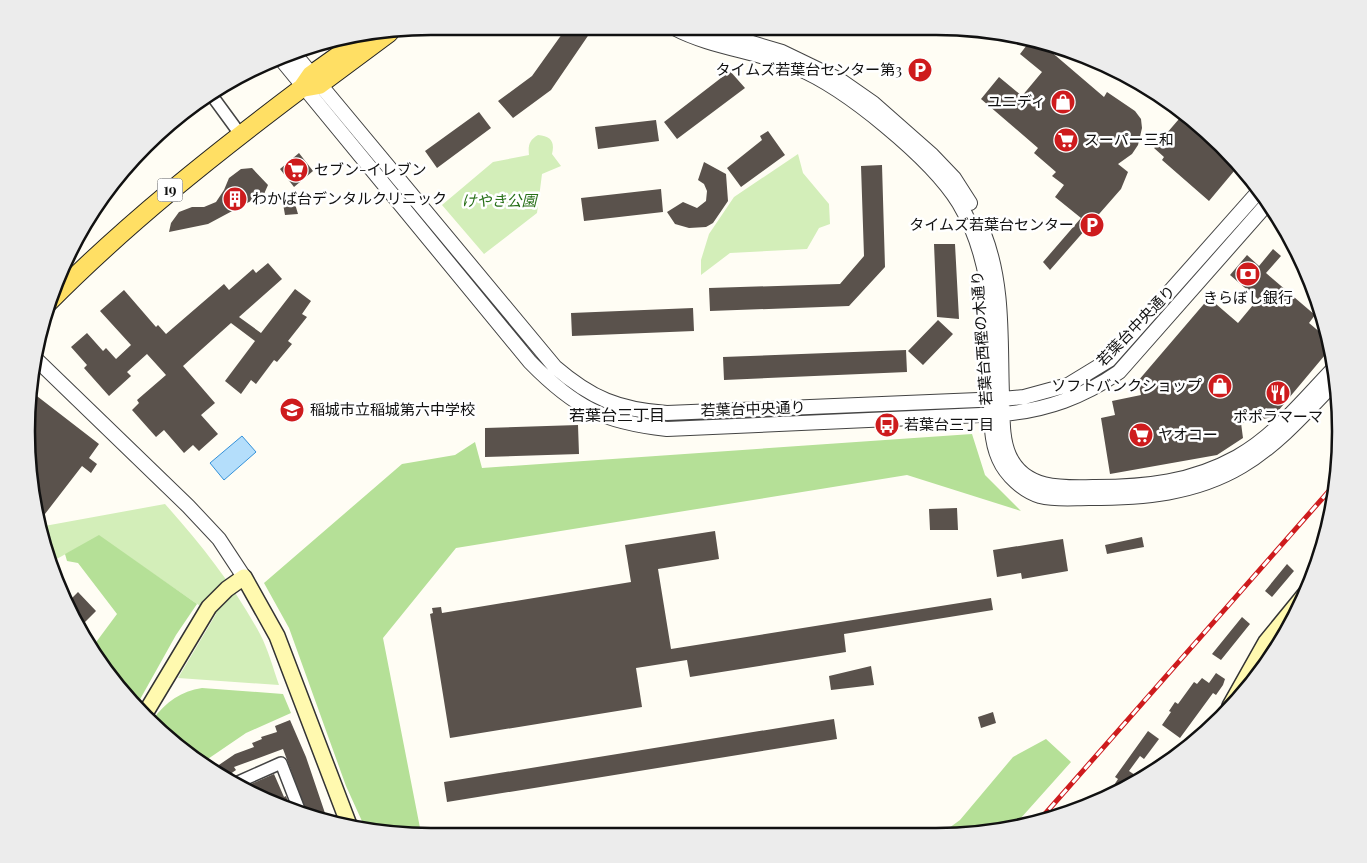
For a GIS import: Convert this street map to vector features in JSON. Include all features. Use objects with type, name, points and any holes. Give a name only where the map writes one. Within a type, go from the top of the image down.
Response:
[{"type":"main road","name":"19","points":[[61,291],[135,220],[240,134],[311,83],[381,38]]},
{"type":"main road","name":"19","points":[[311,83],[358,42]]},
{"type":"main road","points":[[148,709],[209,607],[227,589],[244,577],[277,636],[346,818]]},
{"type":"main road","points":[[1245,679],[1266,642],[1285,619]]},
{"type":"street","name":"若葉台西樫の木通り","points":[[692,35],[811,74],[851,99],[943,182],[968,218],[984,266],[997,399]]},
{"type":"street","name":"若葉台西樫の木通り","points":[[725,35],[791,55],[840,80],[873,103],[932,155],[954,178],[976,213],[992,255],[998,282],[997,414]]},
{"type":"street","points":[[298,58],[311,83]]},
{"type":"street","points":[[286,63],[311,83]]},
{"type":"street","name":"若葉台中央通り","points":[[311,83],[555,367],[575,384],[595,396],[637,411],[667,413],[997,399],[1024,397],[1068,385],[1108,360],[1254,196]]},
{"type":"street","name":"若葉台中央通り","points":[[311,83],[530,362],[566,396],[598,414],[624,423],[667,429],[997,414],[1023,412],[1073,399],[1095,388],[1118,372],[1263,208]]},
{"type":"street","points":[[215,100],[240,134]]},
{"type":"street","points":[[41,364],[188,506],[219,539],[244,577]]},
{"type":"street","points":[[997,414],[1014,465],[1044,486],[1062,488],[1139,487],[1162,484],[1211,470],[1239,456],[1264,438],[1328,374]]},
{"type":"street","points":[[997,414],[998,458],[1006,472],[1027,490],[1040,496],[1062,498],[1138,498],[1188,488],[1217,479],[1243,466],[1270,447],[1330,387]]},
{"type":"street","points":[[243,780],[281,763],[297,804]]},
{"type":"green space","name":"けやき公園","points":[[538,135],[551,140],[553,146],[552,154],[561,166],[542,174],[537,213],[484,254],[442,205],[493,162],[529,155],[530,144]]},
{"type":"green space","points":[[798,154],[803,173],[829,204],[830,224],[819,228],[807,249],[730,253],[701,275],[701,260],[709,234],[734,197]]},
{"type":"green space","points":[[972,434],[985,475],[1021,511],[907,475],[456,548],[383,638],[420,828],[380,825],[362,822],[346,786],[289,628],[264,583],[402,464],[455,455],[475,442],[482,468]]},
{"type":"green space","points":[[165,504],[204,550],[250,616],[263,640],[279,685],[178,678],[216,614],[197,604],[99,536],[56,559],[47,526]]},
{"type":"green space","points":[[99,535],[197,604],[176,635],[140,700],[117,673],[96,642],[117,614],[78,563],[67,561],[65,554]]},
{"type":"green space","points":[[194,689],[283,694],[291,713],[246,733],[208,759],[170,730],[155,716],[174,698]]},
{"type":"green space","points":[[1046,739],[1071,762],[1021,818],[987,825],[950,827],[960,820],[1013,757]]},
{"type":"water","points":[[242,436],[256,452],[224,480],[210,463]]},
{"type":"building","points":[[561,35],[589,35],[551,90],[513,118],[498,101],[532,76]]},
{"type":"building","points":[[1026,46],[1053,53],[1104,97],[1107,92],[1135,111],[1141,119],[1142,128],[1138,145],[1132,154],[1118,164],[1128,172],[1121,189],[1050,270],[1043,262],[1081,218],[1055,197],[1064,185],[1052,176],[1056,172],[1034,153],[1038,148],[981,99],[999,77],[1022,96],[1042,72],[1020,54]]},
{"type":"building","points":[[730,71],[745,88],[677,139],[664,122]]},
{"type":"building","points":[[479,112],[491,128],[437,168],[425,151]]},
{"type":"building","points":[[1179,119],[1197,133],[1234,171],[1209,201],[1162,160],[1164,157],[1154,148]]},
{"type":"building","points":[[656,120],[659,141],[598,149],[595,127]]},
{"type":"building","points":[[768,131],[785,155],[741,187],[727,168],[762,140],[760,136]]},
{"type":"building","name":"セブン-イレブン","points":[[299,153],[313,171],[294,187],[280,169]]},
{"type":"building","points":[[704,162],[726,174],[728,201],[713,223],[706,227],[689,228],[675,224],[667,212],[683,202],[697,208],[706,201],[707,191],[704,184],[698,180]]},
{"type":"building","points":[[882,165],[885,267],[849,306],[710,311],[709,288],[840,284],[864,256],[861,166]]},
{"type":"building","name":"わかば台デンタルクリニック","points":[[252,168],[268,185],[264,194],[208,224],[169,232],[171,223],[179,212],[192,207],[204,207],[216,202],[229,178],[241,169]]},
{"type":"building","points":[[661,189],[663,212],[584,221],[581,198]]},
{"type":"building","points":[[293,197],[298,214],[285,215],[282,198]]},
{"type":"building","points":[[934,244],[955,244],[959,319],[937,317]]},
{"type":"building","points":[[1273,249],[1281,256],[1266,273],[1314,314],[1309,323],[1318,331],[1324,356],[1273,417],[1241,423],[1243,438],[1217,455],[1110,474],[1101,418],[1115,415],[1112,401],[1141,395],[1138,381],[1209,298],[1238,323],[1258,299],[1230,275],[1247,255],[1259,266]]},
{"type":"building","points":[[268,263],[282,279],[239,317],[261,333],[295,289],[311,301],[302,314],[307,317],[288,341],[292,344],[277,362],[274,360],[256,384],[251,380],[241,394],[225,381],[255,341],[231,323],[183,366],[215,403],[201,415],[218,434],[199,451],[193,445],[184,453],[164,430],[156,437],[132,410],[139,403],[137,400],[166,375],[147,354],[127,372],[131,376],[109,396],[84,368],[87,365],[71,347],[87,333],[103,351],[106,348],[116,359],[131,345],[100,311],[124,290],[156,327],[158,325],[166,334],[224,284],[229,290],[253,269],[256,273]]},
{"type":"building","points":[[693,308],[694,331],[572,336],[571,313]]},
{"type":"building","points":[[938,320],[953,334],[923,365],[908,351]]},
{"type":"building","points":[[906,350],[907,372],[724,380],[723,357]]},
{"type":"building","points":[[37,396],[99,444],[89,458],[97,464],[91,473],[82,466],[44,515],[38,483],[36,457]]},
{"type":"building","points":[[578,425],[579,454],[485,457],[485,428]]},
{"type":"building","points":[[957,508],[958,530],[930,530],[929,509]]},
{"type":"building","points":[[715,531],[719,559],[658,569],[671,649],[991,598],[993,610],[844,634],[846,652],[690,677],[687,660],[636,668],[642,707],[450,738],[430,614],[433,613],[432,608],[441,607],[442,613],[631,582],[625,545]]},
{"type":"building","points":[[1142,537],[1144,547],[1107,554],[1105,545]]},
{"type":"building","points":[[1063,539],[1068,571],[1022,579],[1021,573],[997,577],[993,550]]},
{"type":"building","points":[[1287,564],[1294,571],[1272,597],[1265,591]]},
{"type":"building","points":[[78,592],[96,611],[84,623],[76,607],[72,598]]},
{"type":"building","points":[[1242,617],[1250,624],[1221,660],[1212,654]]},
{"type":"building","points":[[871,666],[874,685],[831,690],[829,676]]},
{"type":"building","points":[[1216,673],[1225,679],[1223,685],[1216,695],[1213,693],[1180,738],[1162,725],[1175,702],[1178,704],[1194,682],[1197,684],[1202,678],[1209,683]]},
{"type":"building","points":[[993,712],[996,723],[981,728],[978,717]]},
{"type":"building","points":[[834,719],[837,739],[447,802],[444,782]]},
{"type":"building","points":[[290,720],[306,757],[325,813],[304,807],[283,749],[234,767],[236,770],[231,774],[218,766],[235,754],[254,747],[252,743],[262,739],[261,737],[277,732],[275,726]]},
{"type":"building","points":[[1148,731],[1159,739],[1144,759],[1140,756],[1129,771],[1135,775],[1114,786],[1118,779],[1115,777]]},
{"type":"building","points":[[274,774],[284,797],[286,796],[288,801],[280,798],[251,784]]},
{"type":"railway","points":[[1047,811],[1327,493]]},
{"type":"place","name":"タイムズ若葉台センター第3","points":[[920,70]]},
{"type":"place","name":"ユニディ","points":[[1063,102]]},
{"type":"place","name":"スーパー三和","points":[[1066,140]]},
{"type":"place","name":"セブン-イレブン","points":[[296,170]]},
{"type":"place","name":"わかば台デンタルクリニック","points":[[235,199]]},
{"type":"place","name":"タイムズ若葉台センター","points":[[1092,225]]},
{"type":"place","name":"きらぼし銀行","points":[[1248,274]]},
{"type":"place","name":"ソフトバンクショップ","points":[[1220,386]]},
{"type":"place","name":"ポポラマーマ","points":[[1278,393]]},
{"type":"place","name":"稲城市立稲城第六中学校","points":[[292,410]]},
{"type":"place","name":"若葉台三丁目","points":[[887,425]]},
{"type":"place","name":"ヤオコー","points":[[1141,435]]},
{"type":"district","name":"若葉台三丁目","points":[[617,415]]}]
